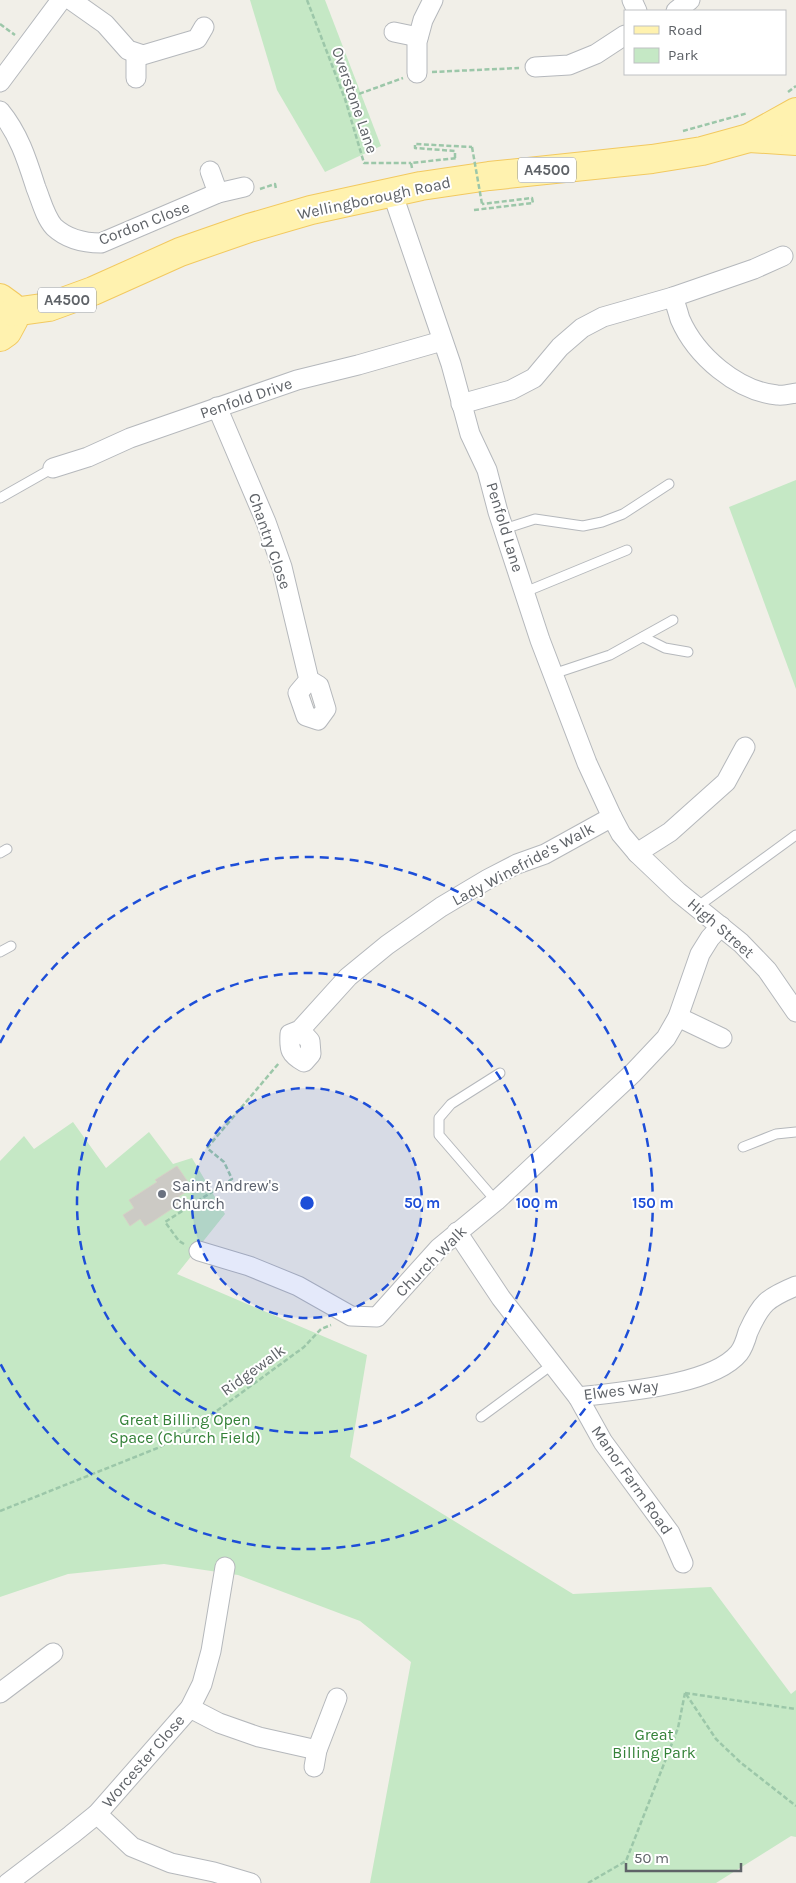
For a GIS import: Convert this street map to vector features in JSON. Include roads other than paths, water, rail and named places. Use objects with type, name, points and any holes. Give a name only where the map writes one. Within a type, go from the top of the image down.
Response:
[{"type":"main road","name":"Wellingborough Road","points":[[7,305],[49,307],[93,291],[172,255],[249,228],[311,210],[392,192],[489,176],[661,158],[702,151],[788,105]]},
{"type":"main road","name":"Wellingborough Road","points":[[749,125],[796,141]]},
{"type":"main road","points":[[0,337],[8,332],[14,319],[7,305]]},
{"type":"street","points":[[0,82],[62,0]]},
{"type":"street","points":[[71,0],[105,24],[128,50],[136,54],[143,55],[204,39]]},
{"type":"street","points":[[417,73],[418,37],[423,20],[433,0]]},
{"type":"street","points":[[677,10],[690,0]]},
{"type":"street","points":[[394,32],[418,37]]},
{"type":"street","points":[[535,67],[589,65],[596,54],[624,36]]},
{"type":"street","points":[[136,54],[136,78]]},
{"type":"street","name":"Cordon Close","points":[[0,111],[21,143],[43,208],[54,226],[70,237],[86,243],[101,244],[218,193],[244,187]]},
{"type":"street","points":[[210,171],[218,193]]},
{"type":"street","name":"Penfold Lane","points":[[392,192],[451,364],[470,434],[487,470],[504,530],[553,674],[587,763],[621,834],[637,853]]},
{"type":"street","points":[[461,404],[511,390],[534,378],[568,340],[582,328],[603,317],[673,297],[754,269],[783,256]]},
{"type":"street","points":[[673,297],[681,320],[691,338],[729,378],[749,388],[778,395],[796,393]]},
{"type":"street","name":"Penfold Drive","points":[[53,468],[217,407],[297,380],[442,341]]},
{"type":"street","name":"Chantry Close","points":[[217,407],[266,522],[282,567],[309,680]]},
{"type":"street","points":[[637,853],[670,832],[726,782],[745,747]]},
{"type":"street","name":"Lady Winefride's Walk","points":[[291,1050],[294,1056],[304,1062],[311,1054],[310,1041],[300,1030],[348,977],[387,945],[441,907],[488,879],[517,864],[545,854],[612,816]]},
{"type":"street","name":"High Street","points":[[637,853],[697,907],[741,943],[767,970],[796,1012]]},
{"type":"street","name":"Church Walk","points":[[199,1251],[249,1266],[298,1286],[351,1316],[376,1317],[439,1248],[496,1201],[633,1073],[666,1038],[678,1017],[700,954],[710,938],[721,926]]},
{"type":"street","points":[[678,1017],[722,1038]]},
{"type":"street","name":"Elwes Way","points":[[457,1232],[501,1298],[578,1398],[649,1388],[699,1376],[724,1366],[739,1352],[758,1310],[775,1295],[796,1286]]},
{"type":"street","name":"Manor Farm Road","points":[[578,1398],[603,1442],[670,1533],[683,1563]]},
{"type":"street","name":"Worcester Close","points":[[8,1883],[97,1814],[190,1708],[202,1684],[211,1651],[225,1567]]},
{"type":"street","points":[[0,1693],[53,1653]]},
{"type":"street","name":"Worcester Close","points":[[190,1708],[219,1723],[316,1759],[337,1698]]},
{"type":"street","name":"Worcester Close","points":[[97,1814],[132,1848],[171,1863],[214,1872],[251,1883]]},
{"type":"lane","points":[[0,498],[53,468]]},
{"type":"lane","points":[[504,530],[535,519],[584,526],[602,522],[623,514],[669,484]]},
{"type":"lane","points":[[525,592],[626,550]]},
{"type":"lane","points":[[553,674],[610,655],[673,620]]},
{"type":"lane","points":[[643,637],[664,648],[688,652]]},
{"type":"lane","points":[[697,907],[796,835]]},
{"type":"lane","points":[[0,952],[11,946]]},
{"type":"lane","points":[[496,1201],[439,1135],[439,1118],[452,1104],[500,1073]]},
{"type":"lane","points":[[743,1147],[776,1134],[796,1132]]},
{"type":"lane","points":[[481,1417],[553,1364]]},
{"type":"place","name":"Saint Andrew's Church","points":[[162,1194]]},
{"type":"park label","name":"Great Billing Open Space (Church Field)","points":[[185,1428]]},
{"type":"park label","name":"Great Billing Park","points":[[654,1743]]}]
